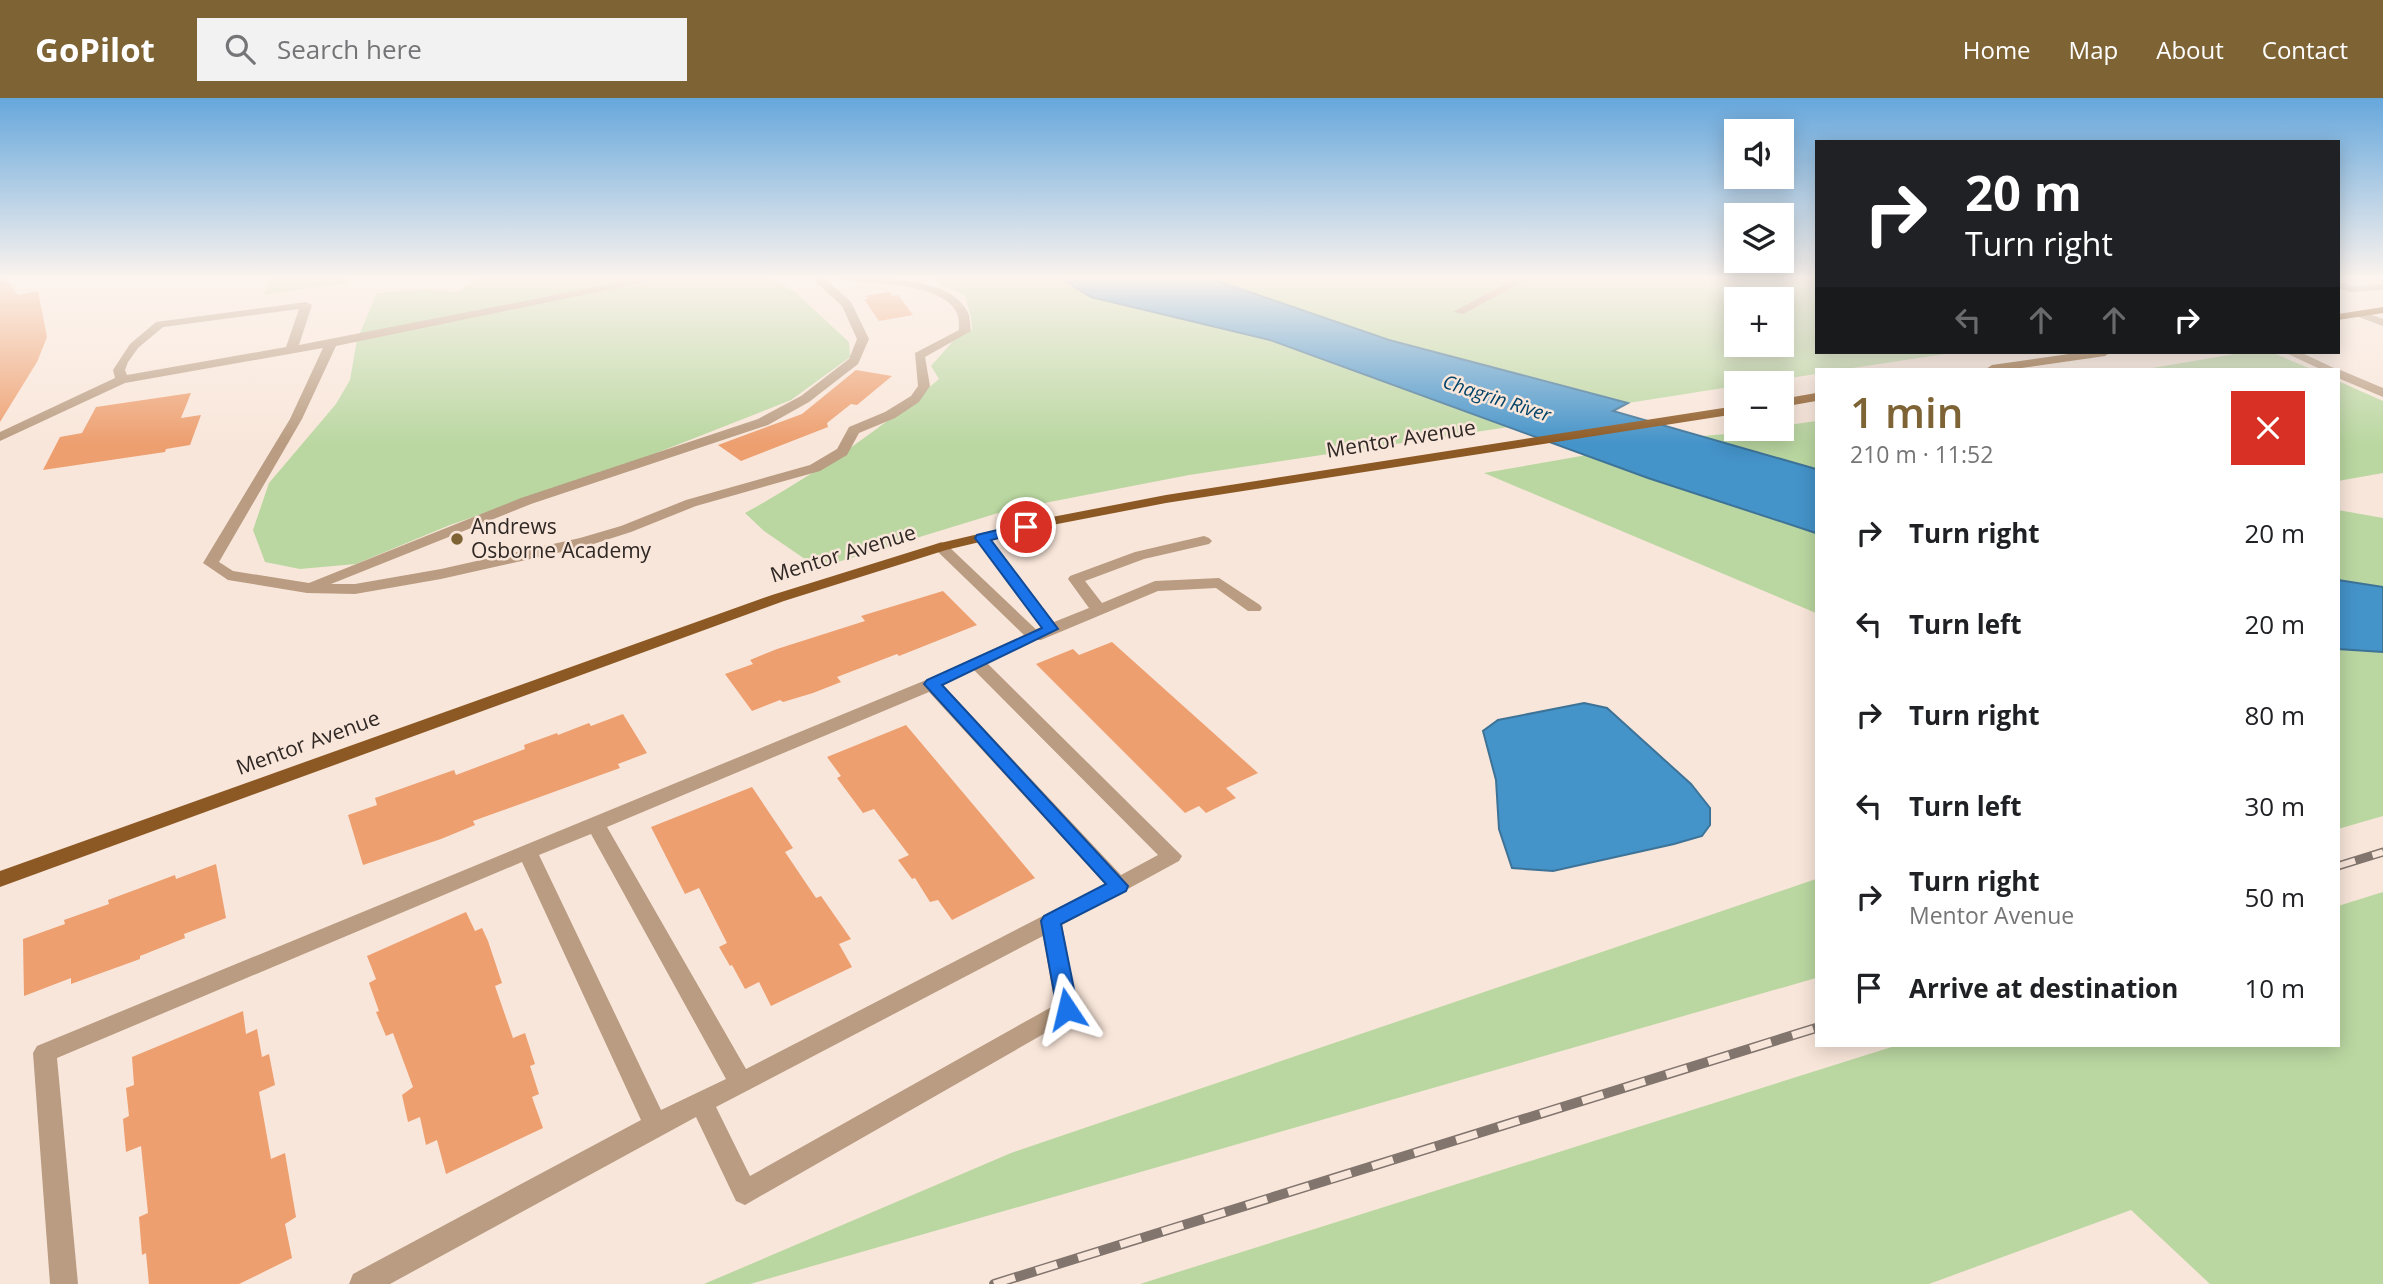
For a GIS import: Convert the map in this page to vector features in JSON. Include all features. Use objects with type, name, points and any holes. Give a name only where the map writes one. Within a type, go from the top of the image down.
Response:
[{"type":"main road","points":[[1999,368],[2092,354]]},
{"type":"main road","points":[[1794,401],[1815,397]]},
{"type":"main road","name":"Mentor Avenue","points":[[0,879],[765,603],[941,548],[1154,502],[1724,412]]},
{"type":"street","points":[[122,380],[119,370],[122,362],[134,346],[149,333]]},
{"type":"street","points":[[291,351],[297,333]]},
{"type":"street","points":[[0,437],[122,380],[380,333]]},
{"type":"street","points":[[307,588],[526,501],[762,422],[805,400],[854,361],[863,339],[860,333]]},
{"type":"street","points":[[331,343],[296,419],[211,563],[228,575],[307,588],[355,589],[441,574],[584,542],[626,529],[691,502],[815,468],[842,452],[854,430],[890,415],[915,399],[925,386],[919,356],[961,333]]},
{"type":"street","points":[[2295,354],[2328,368]]},
{"type":"street","points":[[2340,374],[2383,393]]},
{"type":"street","points":[[982,538],[1043,633]]},
{"type":"street","points":[[1099,610],[1076,579],[1140,555],[1203,541]]},
{"type":"street","points":[[941,548],[1043,633]]},
{"type":"street","points":[[64,1284],[45,1054],[932,684],[976,662],[1155,586],[1219,583],[1254,608]]},
{"type":"street","points":[[363,1284],[656,1125],[1119,886],[1172,856],[976,662]]},
{"type":"street","points":[[932,684],[1119,886]]},
{"type":"street","points":[[595,824],[741,1083]]},
{"type":"street","points":[[527,852],[656,1125]]},
{"type":"street","points":[[702,1103],[745,1194],[1067,1009],[1051,921]]},
{"type":"green space","points":[[360,333],[840,333],[849,342],[850,357],[791,400],[631,463],[450,525],[356,564],[300,569],[265,562],[253,530],[269,483],[336,404],[350,380]]},
{"type":"green space","points":[[966,333],[1242,333],[1270,340],[1509,427],[1189,475],[1008,510],[818,568],[764,531],[745,513],[846,451],[939,379],[931,366],[954,340]]},
{"type":"green space","points":[[1370,333],[1724,333],[1724,357],[1794,357],[1794,333],[1815,333],[1815,354],[1945,354],[1853,368],[1815,368],[1815,374],[1794,377],[1794,371],[1724,371],[1724,388],[1628,403]]},
{"type":"green space","points":[[2235,354],[2276,354],[2309,368],[2152,368]]},
{"type":"green space","points":[[2340,382],[2383,401],[2383,473],[2340,481]]},
{"type":"green space","points":[[1815,421],[1815,469],[1702,436],[1724,434],[1724,441],[1794,441],[1794,424]]},
{"type":"green space","points":[[1587,455],[1815,533],[1815,613],[1484,473]]},
{"type":"green space","points":[[2340,510],[2383,518],[2383,587],[2340,580]]},
{"type":"green space","points":[[2340,649],[2383,652],[2383,816],[2340,828]]},
{"type":"green space","points":[[1815,879],[1815,978],[750,1284],[704,1284],[1011,1153]]},
{"type":"green space","points":[[2383,892],[2383,1284],[2210,1284],[2131,1210],[1929,1284],[1140,1284],[1892,1047],[2340,1047],[2340,905]]},
{"type":"water","name":"Chagrin River","points":[[1242,333],[1370,333],[1628,403],[1613,411],[1815,469],[1815,533],[1648,478],[1270,340]]},
{"type":"water","points":[[2340,580],[2383,587],[2383,652],[2340,649]]},
{"type":"water","points":[[1584,703],[1607,708],[1691,784],[1710,808],[1710,825],[1702,836],[1553,871],[1512,868],[1499,829],[1496,780],[1483,731],[1498,720]]},
{"type":"building","points":[[0,333],[46,333],[37,362],[0,422]]},
{"type":"building","points":[[856,370],[892,376],[857,405],[851,404],[827,423],[828,427],[741,461],[718,445],[802,414]]},
{"type":"building","points":[[191,393],[181,418],[201,415],[190,445],[166,449],[165,452],[43,470],[60,437],[82,433],[96,407]]},
{"type":"building","points":[[943,591],[977,625],[837,677],[841,682],[813,693],[783,702],[780,700],[752,711],[725,674],[753,664],[750,660],[777,649],[865,621],[861,616]]},
{"type":"building","points":[[1112,642],[1258,773],[1226,788],[1236,798],[1206,813],[1199,806],[1185,813],[1036,664],[1073,649],[1079,655]]},
{"type":"building","points":[[623,714],[647,753],[618,764],[620,768],[473,821],[475,825],[441,839],[363,865],[348,815],[377,805],[375,798],[454,770],[456,775],[525,749],[524,745]]},
{"type":"building","points":[[906,725],[1035,878],[952,920],[938,900],[930,902],[915,878],[912,879],[898,860],[909,855],[874,809],[863,813],[837,778],[841,776],[827,757]]},
{"type":"building","points":[[752,787],[793,848],[785,852],[816,898],[821,896],[851,939],[839,944],[852,967],[771,1006],[759,982],[745,989],[719,947],[727,943],[699,888],[685,894],[651,827]]},
{"type":"building","points":[[216,864],[226,918],[184,934],[185,938],[140,956],[140,959],[71,984],[71,978],[24,996],[23,939],[65,924],[64,920],[109,904],[108,900],[175,875],[176,879]]},
{"type":"building","points":[[466,912],[475,931],[482,928],[488,941],[502,983],[495,986],[513,1038],[525,1033],[535,1064],[530,1066],[539,1094],[532,1097],[543,1128],[446,1174],[437,1140],[426,1145],[420,1117],[408,1122],[402,1095],[413,1087],[393,1033],[386,1036],[376,1012],[379,1011],[369,983],[376,979],[367,956]]},
{"type":"building","points":[[243,1011],[246,1034],[257,1029],[262,1057],[269,1054],[275,1085],[259,1092],[271,1159],[285,1153],[296,1217],[285,1224],[292,1258],[239,1284],[149,1284],[146,1253],[142,1255],[139,1217],[148,1213],[141,1146],[126,1152],[123,1119],[129,1116],[126,1088],[134,1085],[132,1057]]},
{"type":"railway","points":[[2340,865],[2383,852]]},
{"type":"railway","points":[[994,1284],[1815,1028]]},
{"type":"place","name":"Andrews Osborne Academy","points":[[457,539]]},
{"type":"route","points":[[1026,527],[982,538],[1051,629],[932,684],[1119,886],[1051,921],[1067,1009]]}]
